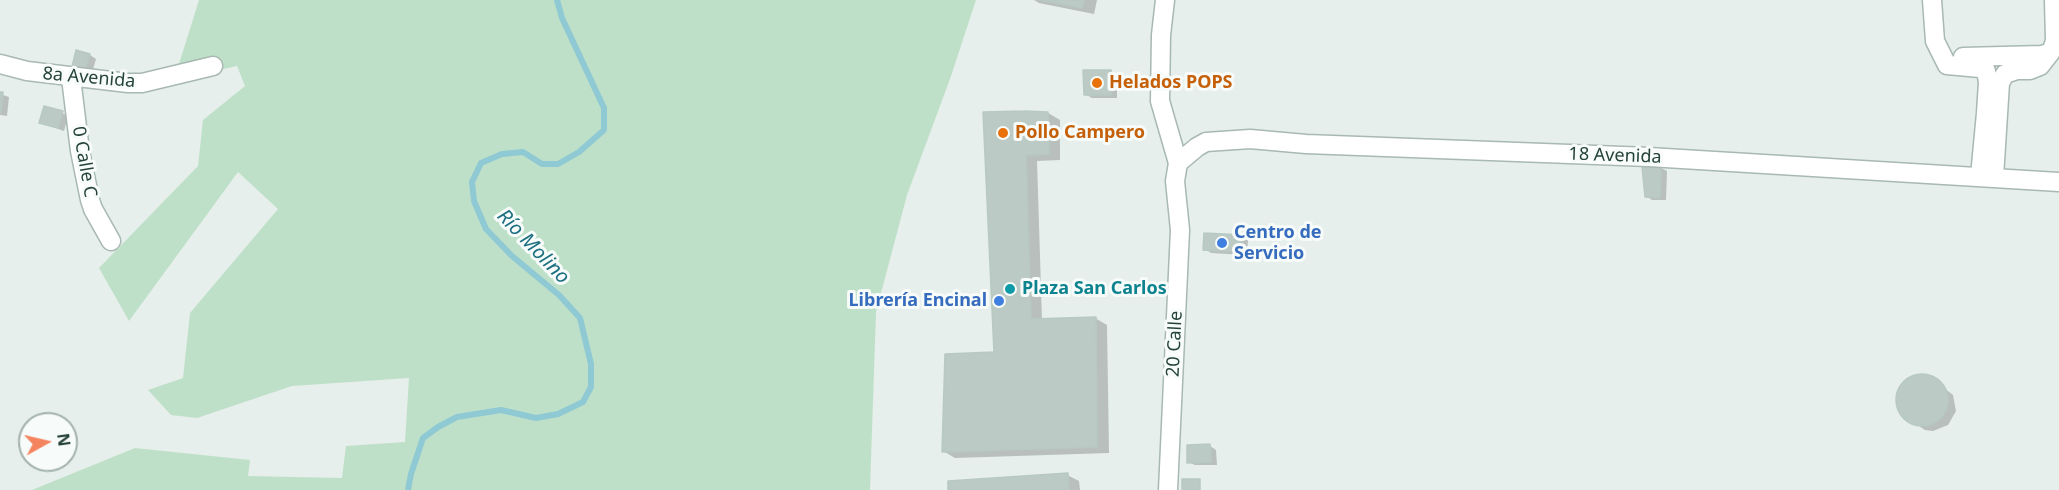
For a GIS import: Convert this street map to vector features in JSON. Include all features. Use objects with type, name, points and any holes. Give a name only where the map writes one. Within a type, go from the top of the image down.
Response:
[{"type":"street","name":"20 Calle","points":[[1165,0],[1161,35],[1160,101],[1178,163],[1175,181],[1180,231],[1168,490]]},
{"type":"street","points":[[1932,0],[1935,41],[1947,65],[1980,68],[1986,71],[1988,82],[1987,177]]},
{"type":"street","points":[[1987,177],[2000,83],[2005,74],[2040,66],[2051,52],[2055,41],[2054,0]]},
{"type":"street","points":[[1939,53],[1951,56],[1996,57],[2042,55],[2051,52]]},
{"type":"street","name":"8a Avenida","points":[[0,64],[70,78],[142,83],[213,66]]},
{"type":"street","name":"0 Calle C","points":[[70,78],[80,151],[90,200],[111,242]]},
{"type":"street","name":"18 Avenida","points":[[1178,163],[1206,142],[1250,139],[1306,144],[1649,157],[2059,182]]},
{"type":"green space","points":[[199,0],[976,0],[950,79],[907,195],[876,312],[870,490],[32,490],[135,448],[250,460],[248,476],[342,478],[346,446],[405,442],[409,378],[292,386],[197,418],[171,415],[148,390],[183,378],[190,313],[278,209],[238,172],[129,321],[99,268],[198,166],[203,120],[245,86],[237,66],[174,80]]},
{"type":"building","points":[[1041,0],[1084,0],[1082,8]]},
{"type":"building","points":[[76,50],[90,54],[85,71],[72,67]]},
{"type":"building","name":"Helados POPS","points":[[1083,70],[1111,70],[1111,95],[1084,95]]},
{"type":"building","points":[[0,92],[3,92],[1,113],[0,113]]},
{"type":"building","points":[[44,106],[63,111],[58,128],[39,123]]},
{"type":"building","name":"Plaza San Carlos","points":[[983,112],[1048,112],[1049,154],[1026,155],[1031,319],[1096,317],[1097,447],[942,452],[945,354],[994,352]]},
{"type":"building","points":[[1642,166],[1661,166],[1660,198],[1645,197]]},
{"type":"building","name":"Centro de Servicio","points":[[1204,233],[1242,235],[1241,252],[1203,250]]},
{"type":"building","points":[[1922,374],[1932,376],[1940,382],[1946,390],[1948,400],[1946,410],[1940,418],[1932,424],[1922,426],[1912,424],[1904,418],[1898,410],[1896,400],[1898,390],[1904,382],[1912,376]]},
{"type":"building","points":[[1210,444],[1211,462],[1187,463],[1187,445]]},
{"type":"building","points":[[1068,473],[1069,490],[948,490],[948,481]]},
{"type":"building","points":[[1182,479],[1200,479],[1200,490],[1182,490]]},
{"type":"waterway","name":"Río Molino","points":[[408,490],[423,438],[438,427],[457,417],[501,410],[536,418],[558,414],[583,402],[591,387],[591,364],[580,318],[559,295],[512,256],[486,229],[474,201],[472,182],[481,163],[502,154],[523,152],[542,164],[558,164],[579,152],[604,130],[604,108],[562,18],[557,0]]},
{"type":"place","name":"Helados POPS","points":[[1097,83]]},
{"type":"place","name":"Pollo Campero","points":[[1003,133]]},
{"type":"place","name":"Centro de Servicio","points":[[1222,243]]},
{"type":"place","name":"Plaza San Carlos","points":[[1010,289]]},
{"type":"place","name":"Librería Encinal","points":[[999,301]]}]
